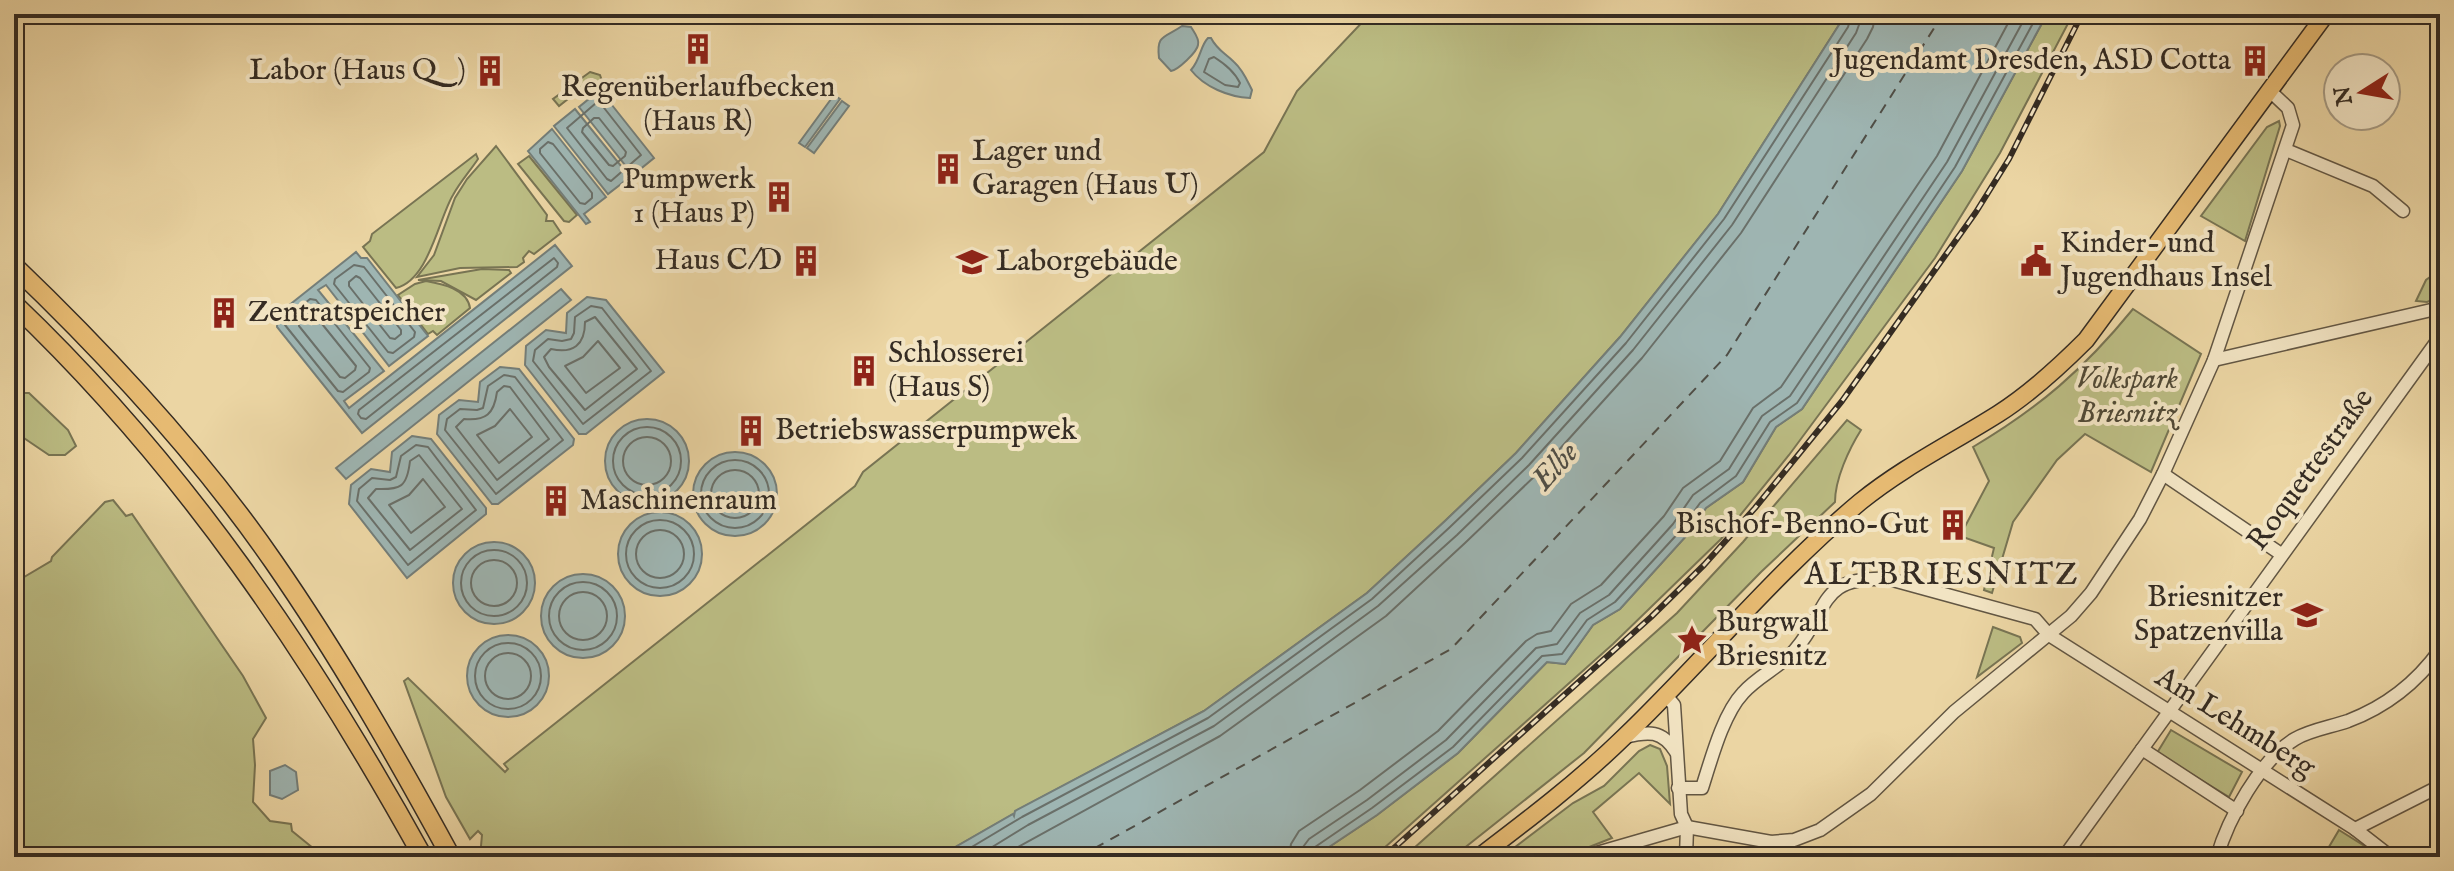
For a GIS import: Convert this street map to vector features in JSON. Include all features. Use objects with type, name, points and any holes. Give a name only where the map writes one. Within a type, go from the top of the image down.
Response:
[{"type":"highway","points":[[14,266],[131,383],[209,476],[272,559],[367,708],[451,857]]},
{"type":"highway","points":[[14,304],[116,409],[188,494],[246,571],[296,644],[420,853]]},
{"type":"main road","points":[[1479,857],[1561,793],[1624,737],[1774,581],[1861,502],[1894,476],[2001,412],[2040,383],[2086,340],[2326,14]]},
{"type":"street","points":[[1583,857],[1687,827],[1771,842],[1794,840],[1820,830],[1871,794],[1954,712],[2071,616],[2091,593],[2140,519],[2214,360],[2293,125],[2288,108],[2270,91]]},
{"type":"street","points":[[2286,150],[2373,186],[2403,211]]},
{"type":"street","points":[[2214,360],[2440,308]]},
{"type":"street","name":"Roquettestraße","points":[[2064,857],[2281,554],[2439,341]]},
{"type":"street","points":[[2163,474],[2281,554]]},
{"type":"street","points":[[1678,788],[1702,788],[1728,718],[1741,695],[1795,650],[1825,599],[1853,582],[1870,578],[1914,585],[2035,619],[2049,635]]},
{"type":"street","name":"Am Lehmberg","points":[[2049,635],[2355,829],[2391,857]]},
{"type":"street","points":[[2217,857],[2237,811],[2261,771],[2293,740],[2357,718],[2403,691],[2440,650]]},
{"type":"street","points":[[1665,694],[1674,705],[1678,788],[1681,814],[1687,827],[1686,857]]},
{"type":"street","points":[[1624,737],[1639,733],[1659,735],[1669,740],[1677,753]]},
{"type":"street","points":[[2142,749],[2237,811]]},
{"type":"street","points":[[2355,829],[2440,786]]},
{"type":"green space","points":[[1370,14],[1846,14],[1718,214],[1620,337],[1516,453],[1367,593],[1204,711],[1016,811],[1014,816],[938,857],[485,857],[481,846],[482,835],[478,831],[470,839],[446,797],[404,681],[408,678],[505,772],[508,769],[504,764],[855,486],[863,472],[1264,152],[1297,91]]},
{"type":"green space","points":[[2047,14],[2073,14],[2000,153],[1935,258],[1789,455],[1721,539],[1613,644],[1374,857],[1314,857],[1377,815],[1458,753],[1547,662],[1565,664],[1593,625],[1620,609],[1688,534],[1706,508],[1743,482],[1776,427],[1802,409],[1962,171]]},
{"type":"green space","points":[[590,72],[600,75],[602,81],[592,80],[559,106],[553,99]]},
{"type":"green space","points":[[2279,121],[2245,241],[2201,216],[2267,127]]},
{"type":"green space","points":[[496,146],[547,215],[546,221],[553,221],[561,233],[534,254],[529,251],[523,258],[524,262],[517,267],[460,268],[417,277],[434,255],[455,198]]},
{"type":"green space","points":[[476,154],[478,159],[453,195],[425,262],[407,283],[396,288],[363,247],[372,234]]},
{"type":"green space","points":[[529,156],[577,215],[569,222],[564,221],[518,164]]},
{"type":"green space","points":[[482,269],[509,270],[511,273],[476,300],[441,281],[418,280]]},
{"type":"green space","points":[[2440,270],[2440,297],[2427,302],[2416,301],[2426,280]]},
{"type":"green space","points":[[426,281],[459,292],[470,308],[437,335],[433,331],[428,334],[398,295]]},
{"type":"green space","name":"Volkspark Briesnitz","points":[[2133,309],[2201,354],[2151,472],[2085,434],[2057,460],[2013,522],[1992,593],[1984,590],[1994,548],[1960,536],[1989,481],[1973,447],[2059,386],[2097,350]]},
{"type":"green space","points":[[20,393],[29,393],[68,430],[76,446],[65,455],[49,455],[15,432],[14,403]]},
{"type":"green space","points":[[1847,420],[1861,430],[1844,464],[1835,502],[1761,572],[1584,753],[1453,857],[1404,857],[1677,613],[1743,542]]},
{"type":"green space","points":[[113,500],[126,516],[132,514],[243,676],[266,718],[253,739],[253,802],[270,821],[291,824],[292,831],[324,857],[14,857],[14,583],[51,561],[105,502]]},
{"type":"green space","points":[[1993,627],[2020,637],[2022,643],[1977,677]]},
{"type":"green space","points":[[2171,730],[2242,772],[2229,797],[2157,753]]},
{"type":"green space","points":[[1650,745],[1660,749],[1667,766],[1670,804],[1639,773],[1593,812],[1612,838],[1564,857],[1502,857],[1573,803],[1604,786],[1639,751]]},
{"type":"green space","points":[[2339,830],[2382,857],[2323,857]]},
{"type":"water","name":"Elbe","points":[[1846,14],[2047,14],[1962,171],[1802,409],[1776,427],[1743,482],[1706,508],[1688,534],[1620,609],[1593,625],[1565,664],[1547,662],[1458,753],[1377,815],[1314,857],[938,857],[1014,816],[1015,811],[1204,711],[1367,593],[1445,521],[1516,453],[1620,337],[1718,214]]},
{"type":"water","points":[[1182,26],[1191,27],[1198,45],[1187,60],[1171,71],[1159,58],[1160,40]]},
{"type":"water","points":[[1208,38],[1242,72],[1252,90],[1250,98],[1218,90],[1191,70]]},
{"type":"water","points":[[600,90],[654,158],[633,175],[579,107]]},
{"type":"water","points":[[834,95],[840,99],[805,147],[799,143]]},
{"type":"water","points":[[842,101],[849,106],[814,153],[807,148]]},
{"type":"water","points":[[575,109],[630,177],[608,194],[554,126]]},
{"type":"water","points":[[552,129],[606,197],[584,214],[590,222],[586,224],[528,151]]},
{"type":"water","points":[[555,245],[572,266],[362,433],[277,327],[278,314],[356,252],[361,258],[367,258],[428,336],[389,366],[326,285],[318,290],[384,371],[344,401],[349,408]]},
{"type":"water","points":[[561,289],[571,300],[346,479],[336,468]]},
{"type":"water","points":[[587,297],[606,300],[664,372],[586,434],[579,434],[525,365],[526,346],[546,330],[566,333],[567,313]]},
{"type":"water","points":[[500,367],[519,369],[574,439],[573,445],[498,504],[492,504],[437,434],[439,415],[459,400],[478,402],[480,382]]},
{"type":"water","points":[[647,419],[663,422],[677,431],[686,445],[689,461],[686,477],[677,491],[663,500],[647,503],[631,500],[617,491],[608,477],[605,461],[608,445],[617,431],[631,422]]},
{"type":"water","points":[[412,436],[431,439],[486,508],[486,514],[407,578],[349,504],[351,485],[371,469],[390,472],[392,452]]},
{"type":"water","points":[[735,452],[751,455],[765,464],[774,478],[777,494],[774,510],[765,524],[751,533],[735,536],[719,533],[705,524],[696,510],[693,494],[696,478],[705,464],[719,455]]},
{"type":"water","points":[[660,512],[676,515],[690,524],[699,538],[702,554],[699,570],[690,584],[676,593],[660,596],[644,593],[630,584],[621,570],[618,554],[621,538],[630,524],[644,515]]},
{"type":"water","points":[[486,542],[502,542],[517,549],[528,560],[535,583],[532,599],[523,612],[502,624],[486,624],[471,617],[460,606],[453,591],[453,575],[460,560],[471,549]]},
{"type":"water","points":[[583,574],[599,577],[613,586],[622,600],[625,616],[622,632],[613,646],[599,655],[583,658],[567,655],[553,646],[544,632],[541,616],[544,600],[553,586],[567,577]]},
{"type":"water","points":[[508,635],[524,638],[537,647],[546,660],[549,676],[546,692],[537,705],[524,714],[508,717],[492,714],[479,705],[470,692],[467,676],[470,660],[479,647],[492,638]]},
{"type":"water","points":[[285,765],[296,772],[298,790],[282,799],[270,795],[270,771]]},
{"type":"ferry route","points":[[1079,857],[1451,649],[1727,355],[1943,14]]},
{"type":"railway","points":[[1384,857],[1651,617],[1704,565],[1755,508],[1842,401],[1976,212],[2009,159],[2082,14]]},
{"type":"place","name":"Regenüberlaufbecken (Haus R)","points":[[698,49]]},
{"type":"place","name":"Jugendamt Dresden, ASD Cotta","points":[[2255,61]]},
{"type":"place","name":"Labor (Haus Q)","points":[[490,71]]},
{"type":"place","name":"Lager und Garagen (Haus U)","points":[[948,169]]},
{"type":"place","name":"Pumpwerk 1 (Haus P)","points":[[779,197]]},
{"type":"place","name":"Haus C/D","points":[[806,261]]},
{"type":"place","name":"Kinder- und Jugendhaus Insel","points":[[2036,261]]},
{"type":"place","name":"Laborgebäude","points":[[972,262]]},
{"type":"place","name":"Zentratspeicher","points":[[224,313]]},
{"type":"place","name":"Schlosserei (Haus S)","points":[[864,371]]},
{"type":"place","name":"Betriebswasserpumpwek","points":[[751,431]]},
{"type":"place","name":"Maschinenraum","points":[[556,501]]},
{"type":"place","name":"Bischof-Benno-Gut","points":[[1953,525]]},
{"type":"place","name":"Briesnitzer Spatzenvilla","points":[[2307,615]]},
{"type":"place","name":"Burgwall Briesnitz","points":[[1692,640]]},
{"type":"district","name":"ALTBRIESNITZ","points":[[1942,575]]}]
